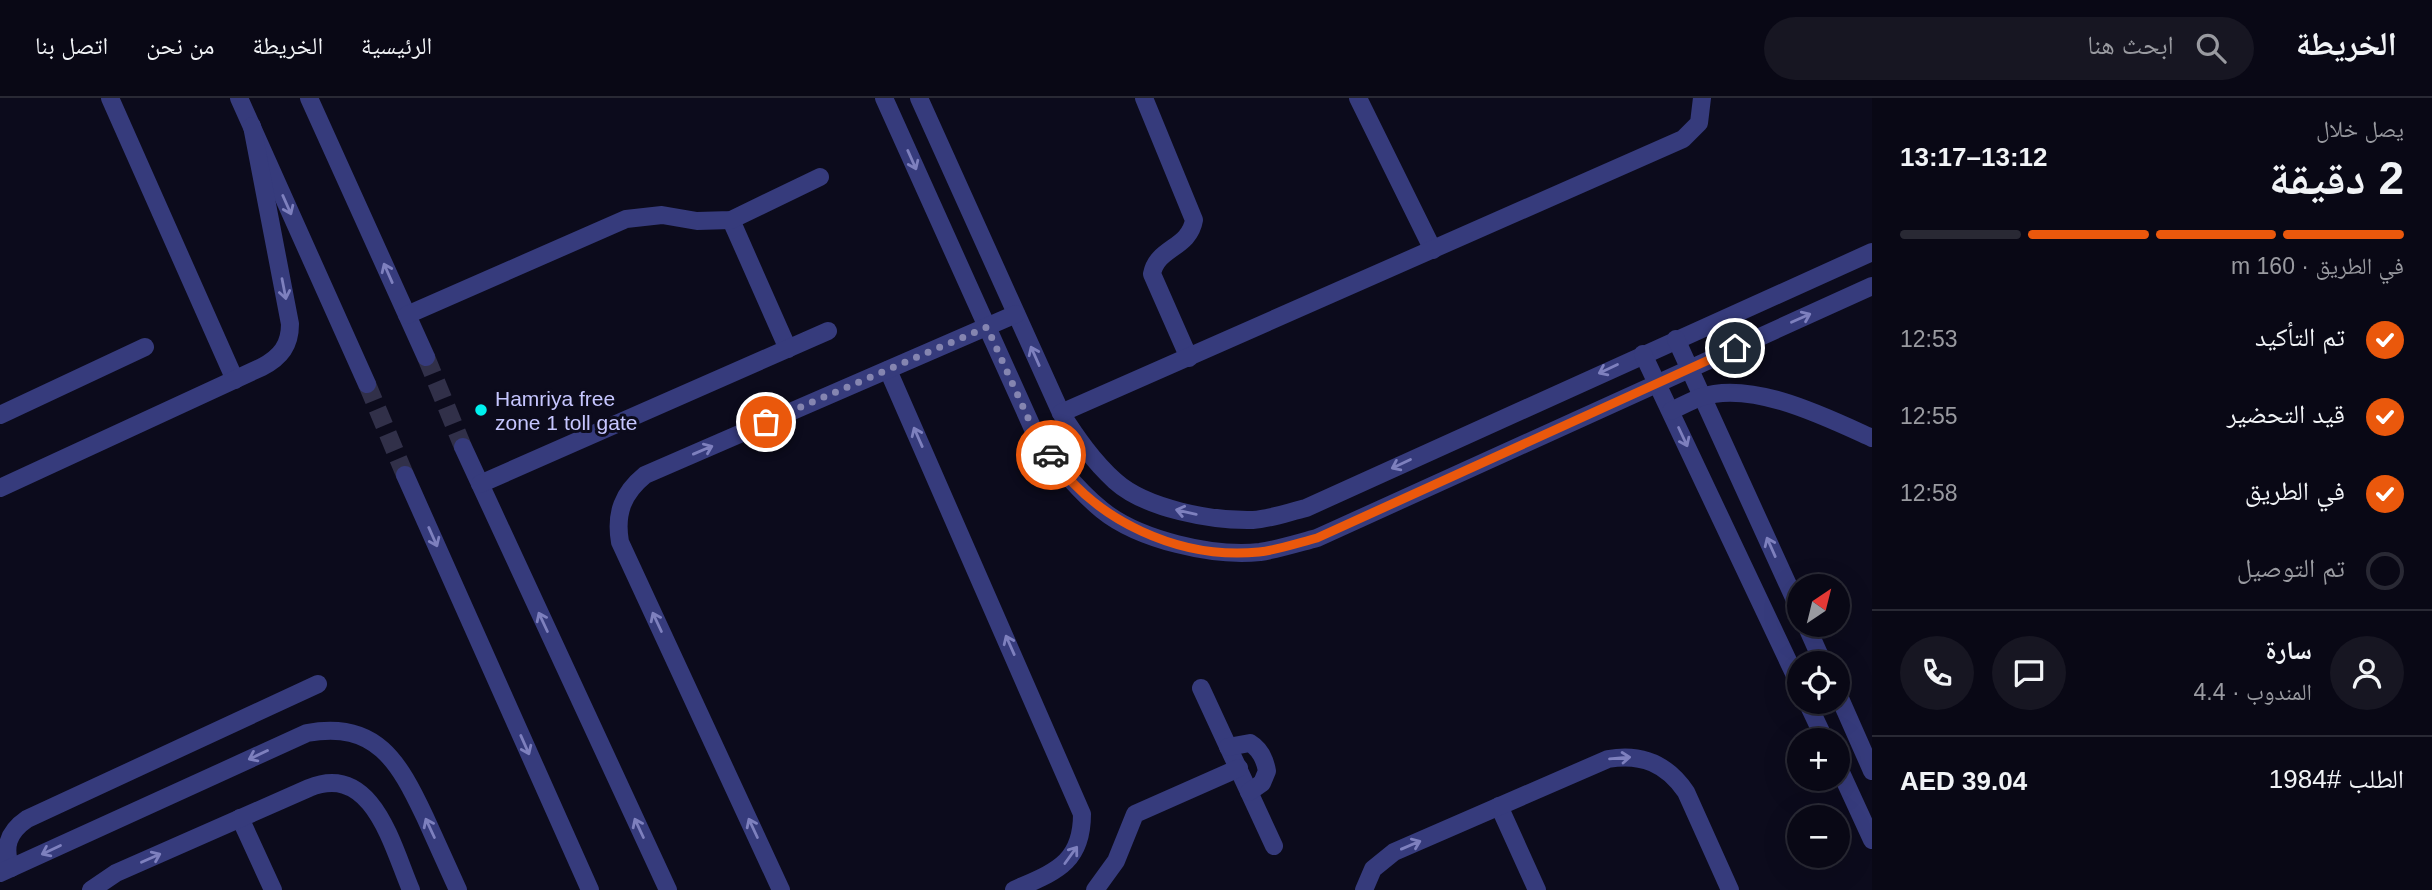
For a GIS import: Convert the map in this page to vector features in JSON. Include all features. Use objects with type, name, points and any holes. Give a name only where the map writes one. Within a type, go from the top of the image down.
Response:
[{"type":"street","points":[[110,98],[235,380]]},
{"type":"street","points":[[239,98],[367,384]]},
{"type":"street","points":[[309,98],[426,357]]},
{"type":"street","points":[[884,98],[1033,429],[1060,470],[1104,511],[1156,538],[1205,549],[1259,552],[1317,538],[1872,286]]},
{"type":"street","points":[[919,98],[1061,414],[1086,450],[1117,483],[1167,508],[1209,518],[1256,520],[1306,508],[1872,252]]},
{"type":"street","points":[[1144,98],[1194,220],[1188,239],[1158,257],[1152,274],[1189,358]]},
{"type":"street","points":[[1359,98],[1433,250]]},
{"type":"street","points":[[1061,414],[1683,139],[1699,123],[1702,98]]},
{"type":"street","points":[[0,467],[4,486],[235,380],[279,356],[290,336],[252,126]]},
{"type":"street","points":[[407,314],[625,219],[662,215],[705,222],[731,220],[820,177]]},
{"type":"street","points":[[731,220],[788,349]]},
{"type":"street","points":[[781,890],[620,541],[620,507],[634,484],[645,475],[1016,314]]},
{"type":"street","points":[[480,484],[828,331]]},
{"type":"street","points":[[1676,339],[1787,582]]},
{"type":"street","points":[[0,415],[145,347]]},
{"type":"street","points":[[1643,354],[1787,658]]},
{"type":"street","points":[[888,370],[1082,814],[1080,838],[1068,860],[1056,871],[1014,890]]},
{"type":"street","points":[[1671,411],[1703,396],[1731,394],[1780,401],[1872,438]]},
{"type":"street","points":[[463,447],[668,890]]},
{"type":"street","points":[[405,475],[590,890]]},
{"type":"street","points":[[318,684],[27,819],[10,835],[6,846],[6,870],[307,733],[339,730],[370,740],[397,763],[458,890]]},
{"type":"street","points":[[1201,688],[1274,846]]},
{"type":"street","points":[[1847,714],[1872,771]]},
{"type":"street","points":[[1228,747],[1250,743],[1266,765],[1267,771],[1262,783],[1249,792]]},
{"type":"street","points":[[1364,890],[1373,869],[1394,852],[1608,760],[1623,757],[1653,762],[1666,770],[1686,792],[1730,890]]},
{"type":"street","points":[[1095,890],[1116,861],[1135,814],[1238,768]]},
{"type":"street","points":[[91,890],[116,873],[319,784],[343,783],[354,788],[373,806],[411,890]]},
{"type":"street","points":[[1849,791],[1872,840]]},
{"type":"street","points":[[1499,806],[1537,890]]},
{"type":"street","points":[[240,818],[273,890]]},
{"type":"tunnel","points":[[426,357],[463,447]]},
{"type":"tunnel","points":[[367,384],[405,475]]},
{"type":"way so far","points":[[766,422],[987,327],[1033,429],[1051,455]]},
{"type":"place","name":"Hamriya free zone 1 toll gate","points":[[481,410]]},
{"type":"route","points":[[1051,455],[1060,470],[1104,511],[1156,538],[1205,549],[1259,552],[1317,538],[1735,348]]}]
